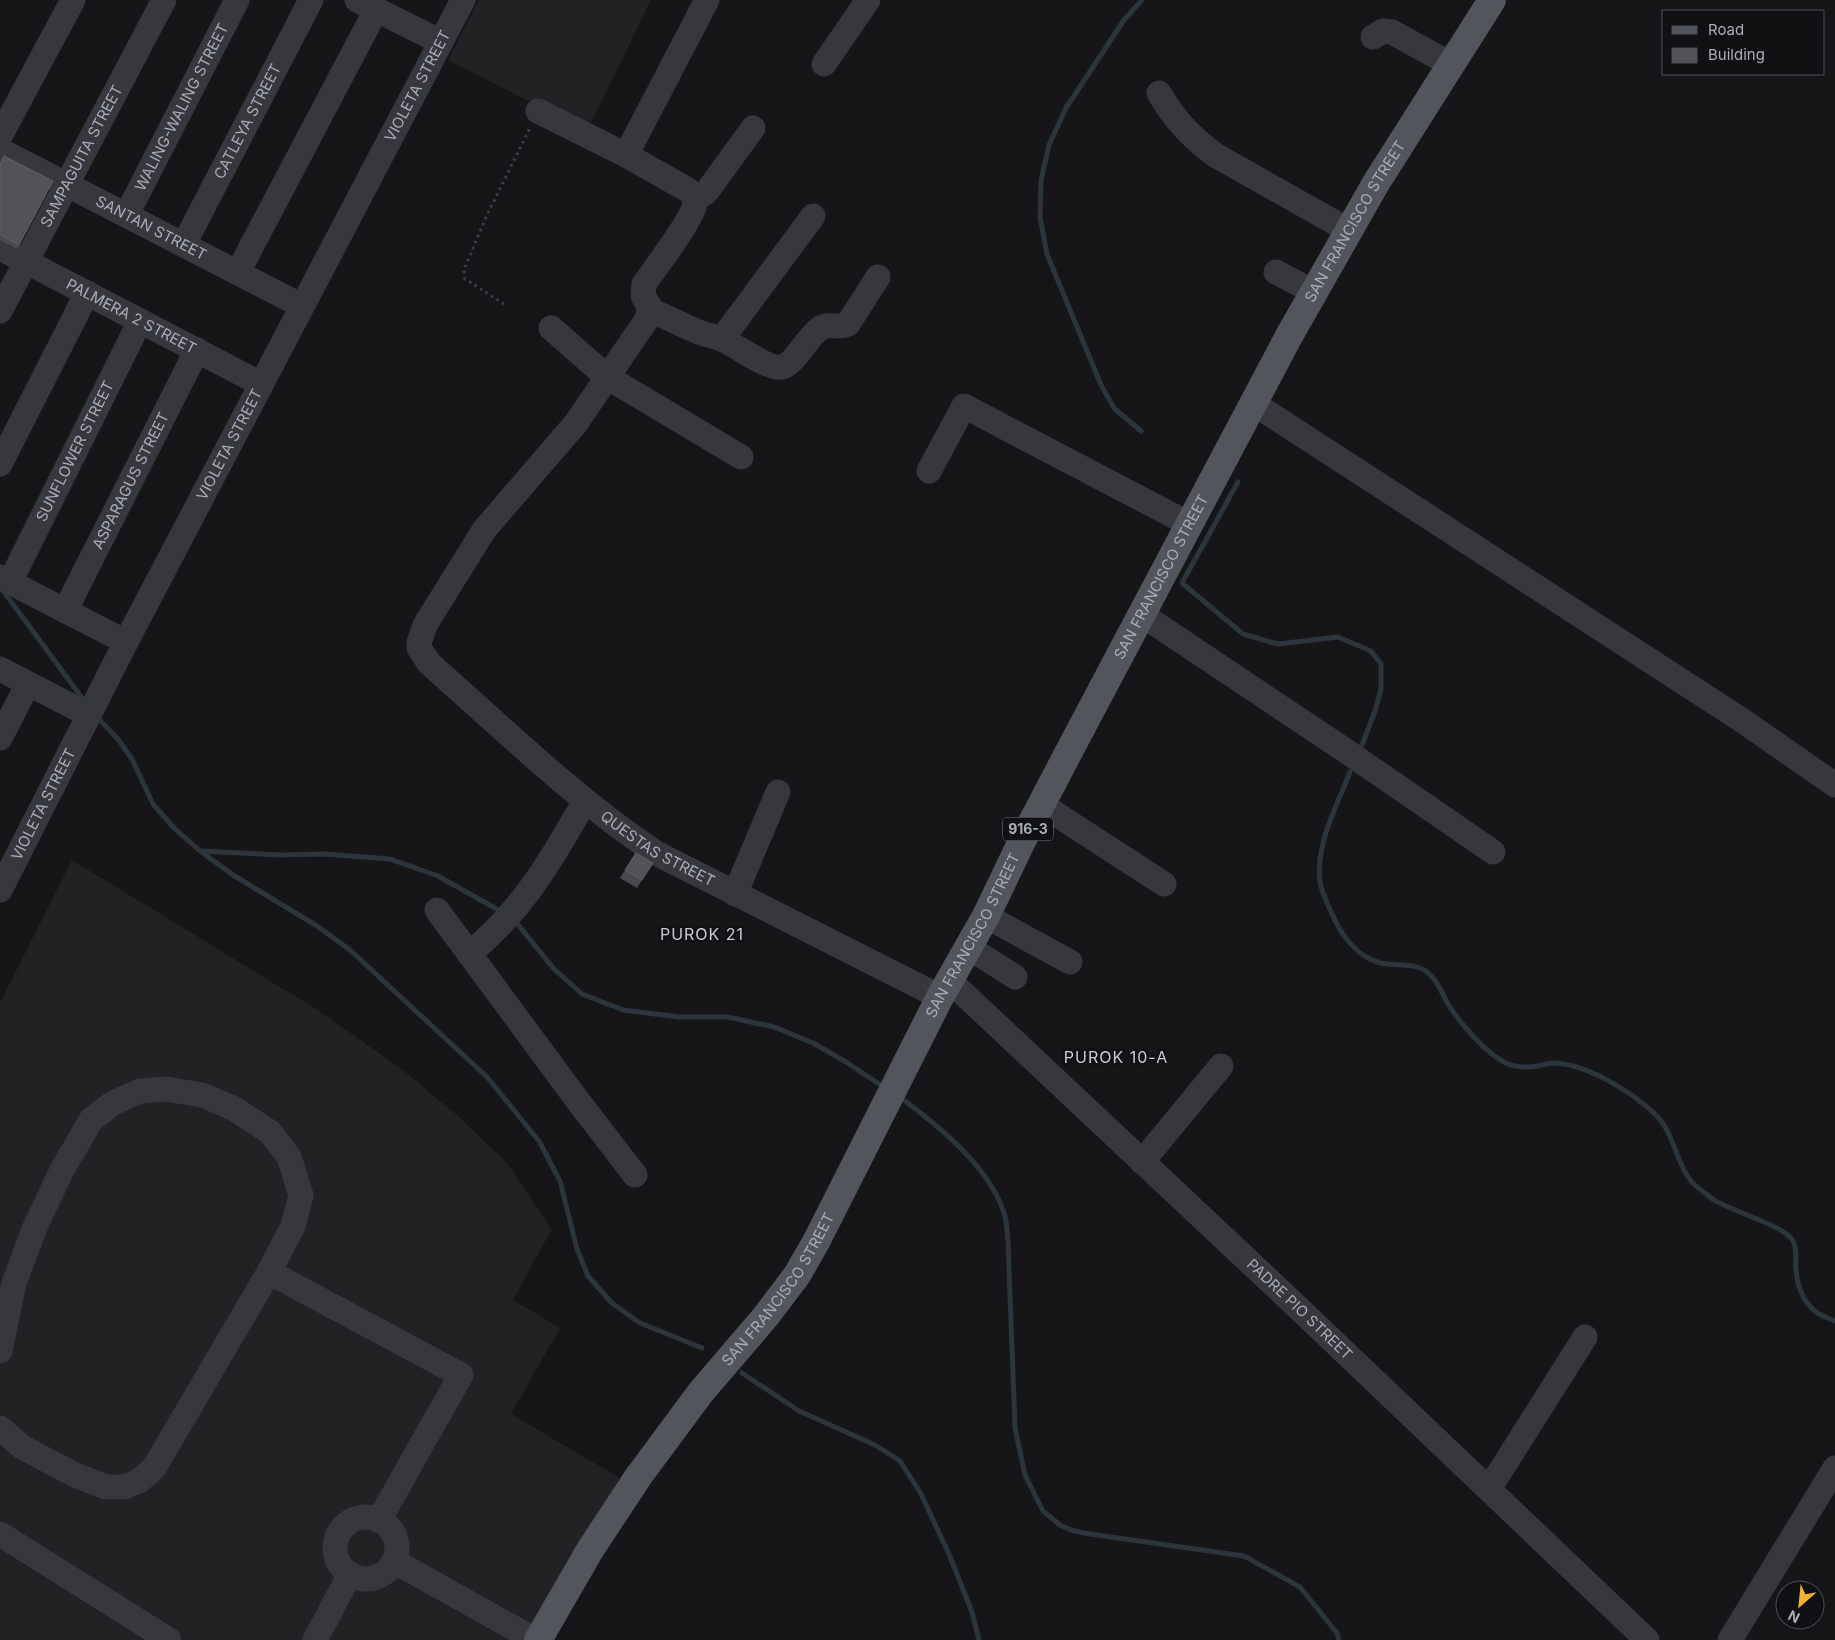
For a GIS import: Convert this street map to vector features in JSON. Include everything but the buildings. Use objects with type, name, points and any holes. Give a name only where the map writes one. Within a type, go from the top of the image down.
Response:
[{"type":"main road","name":"SAN FRANCISCO STREET","points":[[537,1640],[590,1550],[638,1477],[701,1392],[766,1316],[797,1275],[830,1216],[945,989],[986,916],[1021,843],[1253,403],[1348,230],[1450,64],[1492,0]]},
{"type":"street","points":[[0,136],[73,0]]},
{"type":"street","name":"SAMPAGUITA STREET","points":[[0,311],[164,0]]},
{"type":"street","name":"WALING-WALING STREET","points":[[127,214],[236,0]]},
{"type":"street","name":"CATLEYA STREET","points":[[184,244],[311,0]]},
{"type":"street","name":"VIOLETA STREET","points":[[0,890],[126,642],[463,0]]},
{"type":"street","points":[[626,155],[707,0]]},
{"type":"street","points":[[824,64],[868,0]]},
{"type":"street","points":[[238,272],[367,5],[441,42]]},
{"type":"street","points":[[1373,36],[1383,31],[1392,32],[1450,64]]},
{"type":"street","points":[[1159,92],[1174,118],[1197,142],[1215,155],[1348,230]]},
{"type":"street","points":[[538,111],[626,155],[688,190],[695,198],[696,203],[690,216],[644,284],[643,296],[650,307],[650,311],[607,377]]},
{"type":"street","points":[[695,198],[708,190],[753,128]]},
{"type":"street","name":"SANTAN STREET","points":[[0,150],[302,306]]},
{"type":"street","points":[[722,339],[813,216]]},
{"type":"street","name":"PALMERA 2 STREET","points":[[0,248],[262,384]]},
{"type":"street","points":[[1276,272],[1314,292]]},
{"type":"street","points":[[650,311],[699,332],[722,339],[771,367],[780,367],[786,365],[820,328],[828,325],[842,327],[848,324],[878,277]]},
{"type":"street","points":[[0,464],[87,293]]},
{"type":"street","name":"SUNFLOWER STREET","points":[[5,579],[140,321]]},
{"type":"street","points":[[551,328],[607,377],[742,457]]},
{"type":"street","name":"ASPARAGUS STREET","points":[[65,611],[196,350]]},
{"type":"street","name":"QUESTAS STREET","points":[[607,377],[576,424],[484,530],[426,625],[419,642],[419,648],[430,663],[585,801],[621,830],[656,853],[735,894],[945,989]]},
{"type":"street","points":[[1253,403],[1743,721],[1835,785]]},
{"type":"street","points":[[929,471],[964,406],[1189,524]]},
{"type":"street","points":[[5,579],[126,642]]},
{"type":"street","points":[[1141,614],[1331,740],[1493,852]]},
{"type":"street","points":[[0,669],[89,715]]},
{"type":"street","points":[[0,738],[28,684]]},
{"type":"street","points":[[735,894],[778,792]]},
{"type":"street","points":[[469,954],[489,938],[540,878],[585,801]]},
{"type":"street","points":[[1042,805],[1164,884]]},
{"type":"street","points":[[437,910],[578,1102],[635,1175]]},
{"type":"street","points":[[986,916],[1070,962]]},
{"type":"street","points":[[968,947],[1015,977]]},
{"type":"street","name":"PADRE PIO STREET","points":[[945,989],[1142,1162],[1648,1640]]},
{"type":"street","points":[[1142,1162],[1221,1066]]},
{"type":"street","points":[[0,1351],[14,1283],[35,1227],[62,1170],[91,1120],[113,1103],[140,1091],[166,1089],[202,1095],[233,1108],[270,1132],[289,1157],[301,1195],[293,1226],[269,1272],[154,1468],[139,1481],[125,1487],[106,1487],[75,1475],[22,1447],[0,1428]]},
{"type":"street","points":[[269,1272],[461,1374],[379,1520]]},
{"type":"street","points":[[1488,1489],[1585,1337]]},
{"type":"street","points":[[1730,1640],[1835,1468]]},
{"type":"street","points":[[369,1517],[379,1520],[388,1525],[393,1533],[397,1552],[394,1562],[383,1574],[375,1577],[367,1579],[350,1574],[342,1568],[336,1554],[336,1538],[341,1529],[349,1522],[369,1517]]},
{"type":"street","points":[[0,1534],[169,1640]]},
{"type":"street","points":[[394,1562],[537,1640]]},
{"type":"street","points":[[315,1640],[350,1574]]},
{"type":"path","points":[[504,304],[465,279],[464,270],[486,217],[538,111]]},
{"type":"shaded area","points":[[479,0],[651,0],[587,131],[448,60]]},
{"type":"shaded area","points":[[72,860],[313,1007],[399,1067],[457,1115],[507,1163],[552,1229],[513,1300],[560,1328],[511,1414],[620,1478],[524,1640],[0,1640],[0,1003]]},
{"type":"waterway","points":[[1141,431],[1114,408],[1101,385],[1047,254],[1040,217],[1041,180],[1049,145],[1066,108],[1124,20],[1142,0]]},
{"type":"waterway","points":[[1238,482],[1182,583],[1243,634],[1278,644],[1338,637],[1371,651],[1381,664],[1381,689],[1362,745]]},
{"type":"waterway","points":[[1,588],[85,702]]},
{"type":"waterway","points":[[96,716],[118,739],[132,759],[153,804],[174,828],[200,851],[233,875],[317,926],[350,950],[487,1077],[539,1141],[560,1181],[577,1249],[588,1276],[612,1303],[640,1323],[702,1348]]},
{"type":"waterway","points":[[1350,772],[1328,826],[1319,868],[1324,896],[1344,936],[1364,956],[1370,959],[1384,964],[1414,966],[1427,972],[1434,979],[1459,1020],[1491,1054],[1500,1060],[1508,1064],[1527,1067],[1554,1063],[1580,1068],[1622,1088],[1634,1097],[1661,1121],[1671,1138],[1681,1165],[1695,1185],[1719,1203],[1779,1229],[1788,1235],[1795,1245],[1797,1276],[1804,1298],[1816,1312],[1835,1321]]},
{"type":"waterway","points":[[201,851],[280,855],[324,854],[390,859],[438,876],[502,912]]},
{"type":"waterway","points":[[516,922],[554,969],[582,994],[623,1010],[679,1017],[728,1017],[774,1027],[813,1043],[879,1084]]},
{"type":"waterway","points":[[905,1101],[948,1136],[975,1164],[996,1194],[1004,1214],[1008,1241],[1015,1428],[1025,1475],[1043,1511],[1060,1525],[1083,1533],[1244,1556],[1300,1587],[1337,1633],[1339,1640]]},
{"type":"waterway","points":[[742,1373],[799,1411],[875,1445],[900,1461],[920,1492],[949,1554],[972,1612],[979,1640]]},
{"type":"district","name":"PUROK 21","points":[[702,934]]},
{"type":"district","name":"PUROK 10-A","points":[[1116,1057]]}]
